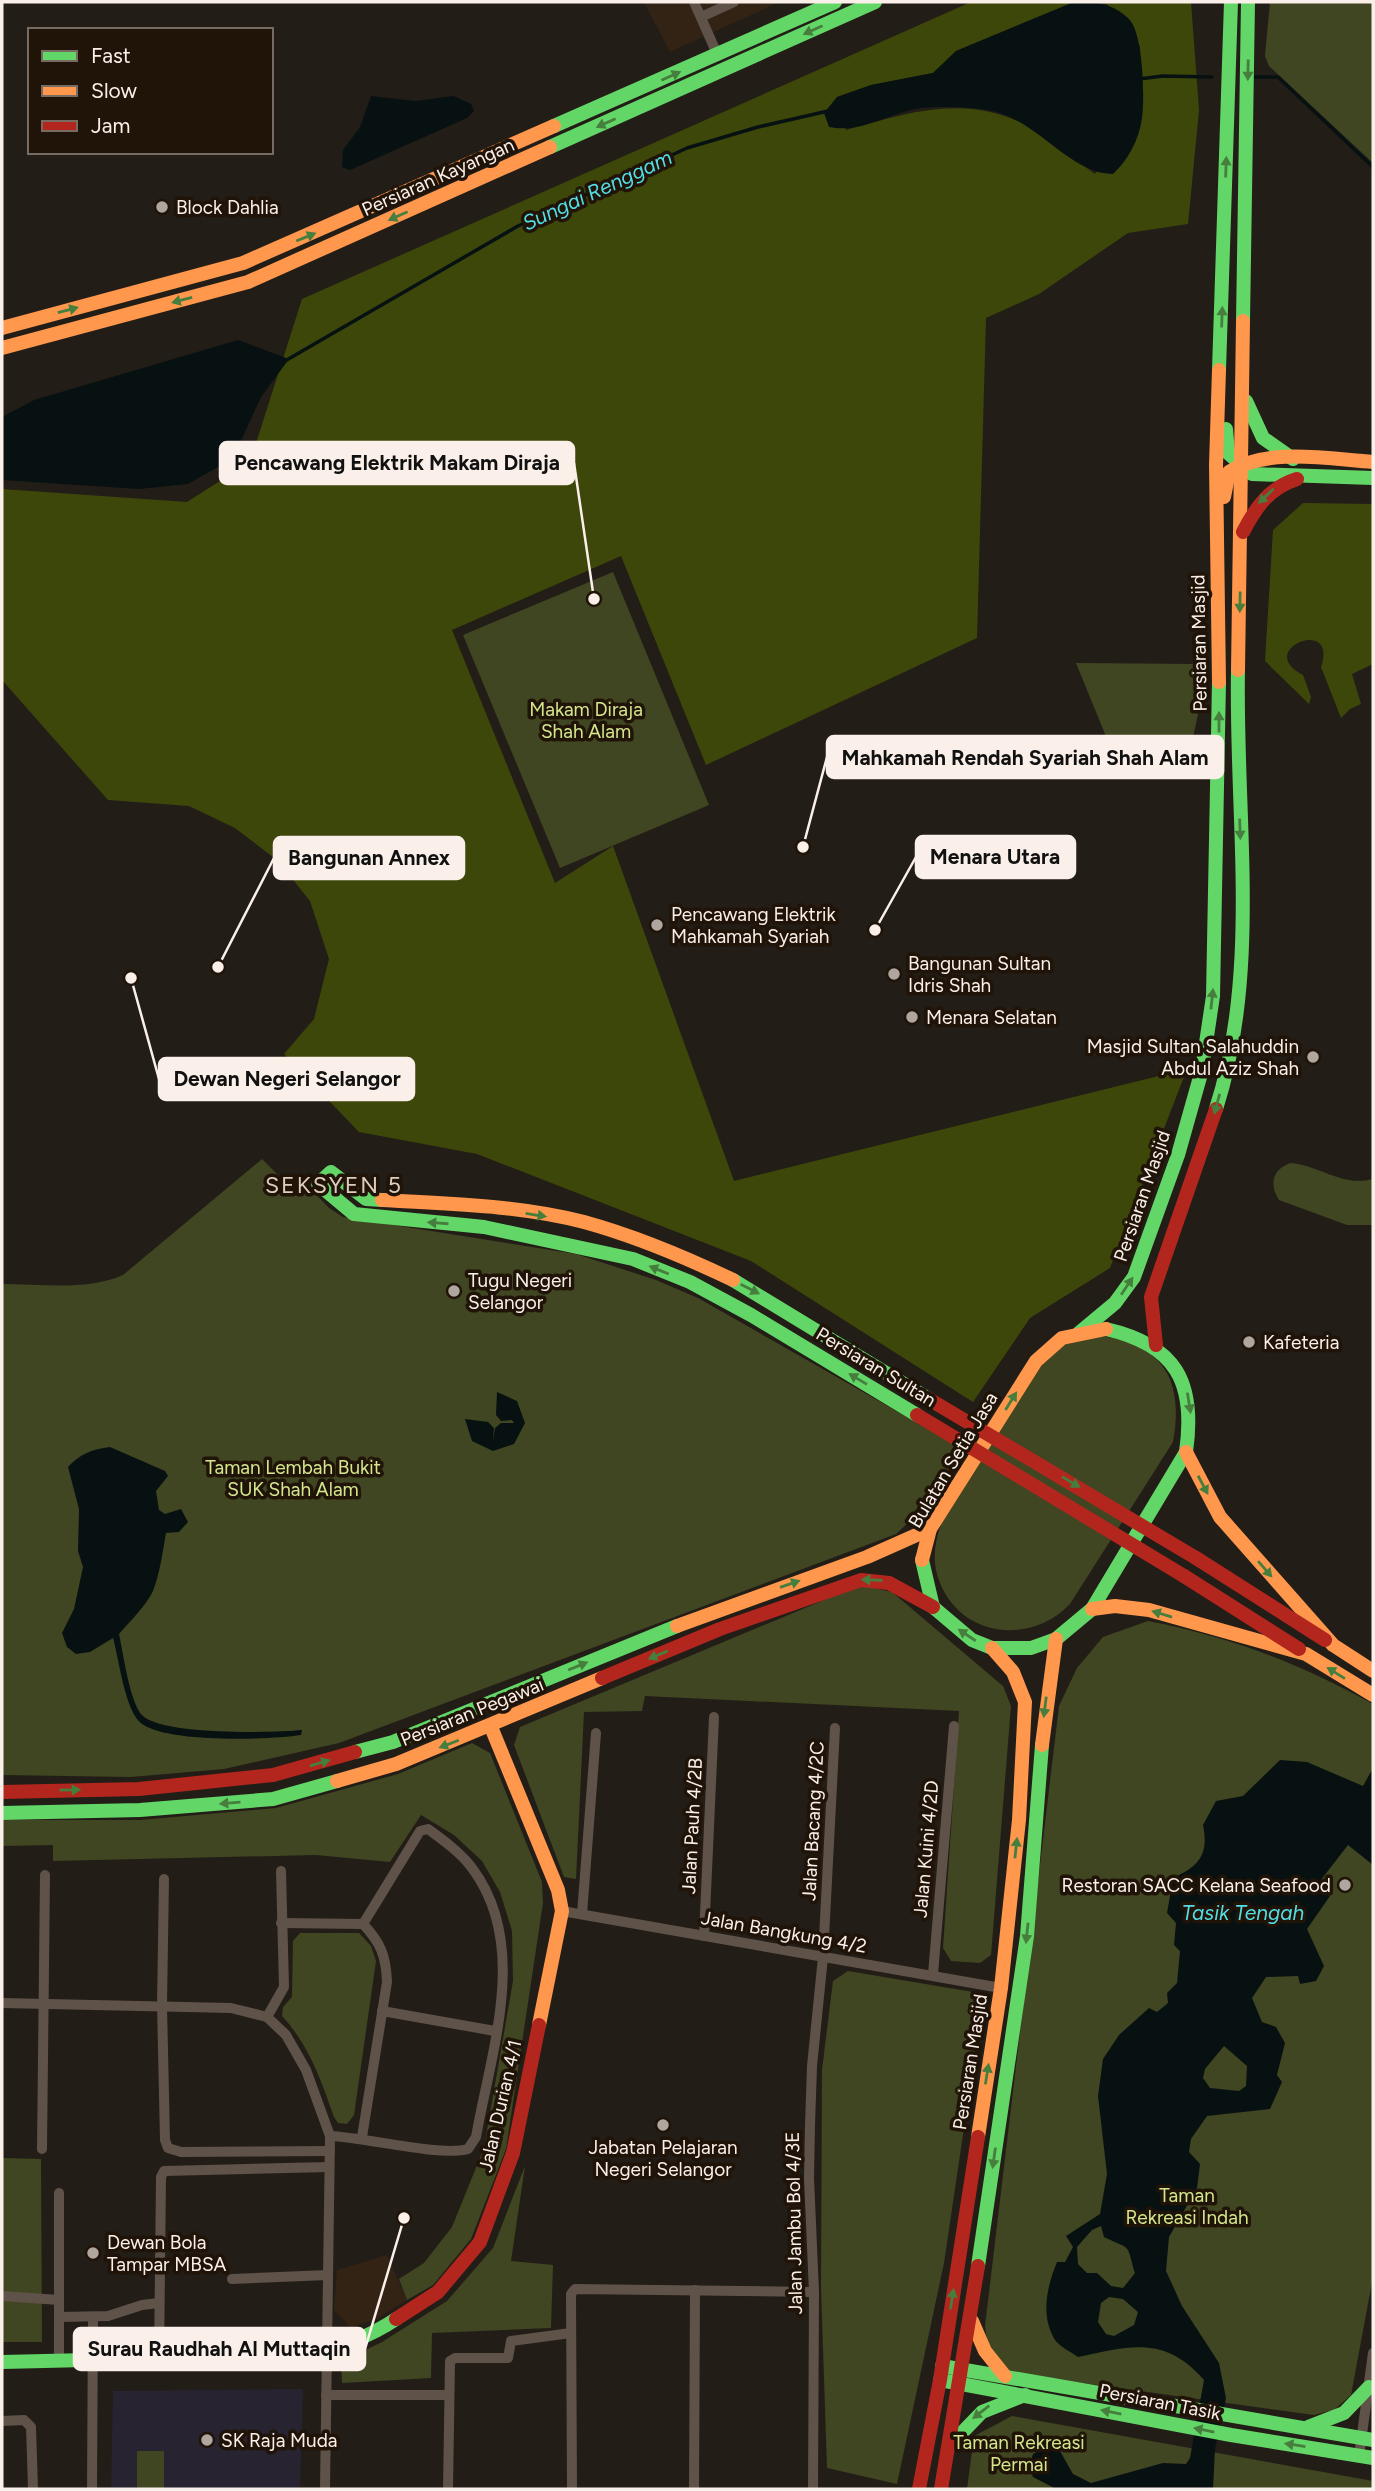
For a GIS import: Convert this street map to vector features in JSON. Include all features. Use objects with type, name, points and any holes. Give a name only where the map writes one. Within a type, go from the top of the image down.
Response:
[{"type":"main road","name":"Persiaran Kayangan","points":[[2,328],[243,263],[718,56],[835,2]]},
{"type":"main road","name":"Persiaran Kayangan","points":[[2,348],[248,282],[876,2]]},
{"type":"main road","name":"Persiaran Masjid","points":[[1079,1333],[1115,1303],[1134,1277],[1178,1155],[1202,1070],[1214,970],[1220,601],[1216,465],[1231,2]]},
{"type":"main road","name":"Persiaran Masjid","points":[[1156,1345],[1151,1297],[1213,1118],[1232,1042],[1239,999],[1242,907],[1237,715],[1242,534],[1240,466],[1244,395],[1248,2]]},
{"type":"main road","points":[[1220,385],[1228,453],[1252,474],[1373,478]]},
{"type":"main road","points":[[1244,395],[1263,438],[1293,459]]},
{"type":"main road","points":[[1220,601],[1225,480],[1229,472],[1252,460],[1373,461]]},
{"type":"main road","points":[[1242,534],[1264,496],[1282,483],[1306,477]]},
{"type":"main road","name":"Persiaran Sultan","points":[[1370,1693],[1184,1576],[751,1315],[690,1282],[633,1259],[484,1227],[354,1214],[318,1184],[331,1172],[366,1199],[473,1205],[583,1222],[689,1259],[758,1293],[927,1398],[1196,1558],[1373,1671]]},
{"type":"main road","name":"Bulatan Setia Jasa","points":[[1106,1329],[1128,1332],[1156,1345],[1176,1367],[1190,1400],[1192,1428],[1186,1452],[1093,1609],[1056,1639],[1031,1648],[992,1648],[972,1640],[933,1607],[921,1562],[930,1529],[1036,1361],[1062,1338],[1079,1333],[1106,1329]]},
{"type":"main road","points":[[1186,1452],[1220,1517],[1333,1645]]},
{"type":"main road","name":"Persiaran Pegawai","points":[[2,1792],[139,1789],[273,1776],[393,1742],[716,1610],[867,1557],[930,1529]]},
{"type":"main road","name":"Persiaran Pegawai","points":[[2,1813],[139,1810],[273,1799],[396,1764],[491,1727],[720,1629],[861,1580],[874,1577],[933,1607]]},
{"type":"main road","points":[[1093,1609],[1115,1606],[1149,1610],[1306,1654]]},
{"type":"main road","name":"Persiaran Masjid","points":[[940,2489],[962,2377],[1027,1936],[1045,1707],[1056,1639]]},
{"type":"main road","name":"Persiaran Masjid","points":[[919,2489],[941,2373],[1001,1988],[1019,1820],[1025,1702],[1013,1672],[992,1648]]},
{"type":"main road","name":"Jalan Durian 4/1","points":[[2,2362],[274,2358],[328,2350],[378,2332],[438,2292],[480,2242],[513,2153],[562,1911],[558,1890],[491,1727]]},
{"type":"main road","points":[[971,2318],[985,2351],[1005,2376]]},
{"type":"main road","name":"Persiaran Tasik","points":[[941,2373],[1025,2395],[1178,2425],[1369,2455]]},
{"type":"main road","name":"Persiaran Tasik","points":[[962,2377],[1005,2376],[1367,2439]]},
{"type":"main road","points":[[1307,2428],[1344,2413],[1368,2387]]},
{"type":"main road","points":[[948,2447],[980,2410],[993,2403],[1025,2395]]},
{"type":"street","points":[[694,2],[718,56]]},
{"type":"street","points":[[701,17],[734,2]]},
{"type":"street","name":"Jalan Pauh 4/2B","points":[[704,1936],[714,1717]]},
{"type":"street","name":"Jalan Kuini 4/2D","points":[[933,1975],[954,1726]]},
{"type":"street","name":"Jalan Bacang 4/2C","points":[[823,1957],[835,1728]]},
{"type":"street","points":[[582,1914],[596,1732]]},
{"type":"street","points":[[330,2136],[362,2137],[397,2145],[468,2149],[476,2137],[504,1979],[502,1932],[491,1898],[471,1866],[424,1829],[363,1924]]},
{"type":"street","points":[[267,2017],[284,1987],[281,1871]]},
{"type":"street","points":[[41,2149],[45,1875]]},
{"type":"street","points":[[164,1879],[162,2005],[165,2140],[168,2148],[181,2152],[330,2151]]},
{"type":"street","name":"Jalan Bangkung 4/2","points":[[562,1911],[1001,1988]]},
{"type":"street","points":[[281,1923],[363,1924],[379,1941],[386,1959],[382,2011],[362,2137]]},
{"type":"street","name":"Jalan Jambu Bol 4/3E","points":[[813,2489],[814,2292],[808,2178],[812,2066],[823,1957]]},
{"type":"street","points":[[2,2003],[231,2008],[267,2017],[286,2035],[306,2070],[330,2136],[325,2489]]},
{"type":"street","points":[[382,2011],[495,2031]]},
{"type":"street","points":[[159,2360],[161,2177],[164,2171],[329,2167]]},
{"type":"street","points":[[59,2193],[59,2362]]},
{"type":"street","points":[[232,2279],[328,2275]]},
{"type":"street","points":[[572,2489],[571,2294],[575,2289],[814,2292]]},
{"type":"street","points":[[694,2489],[695,2290]]},
{"type":"street","points":[[2,2296],[59,2300]]},
{"type":"street","points":[[60,2317],[93,2317],[159,2303]]},
{"type":"street","points":[[92,2489],[93,2317]]},
{"type":"street","points":[[448,2489],[450,2361],[454,2358],[508,2358],[511,2341],[571,2333]]},
{"type":"street","points":[[1369,2455],[1368,2387],[1373,2353]]},
{"type":"street","points":[[326,2395],[448,2395]]},
{"type":"street","points":[[2,2421],[28,2423],[31,2427],[33,2489]]},
{"type":"shaded area","points":[[644,2],[779,2],[670,52]]},
{"type":"shaded area","points":[[387,2255],[407,2300],[375,2320],[350,2327],[334,2310],[337,2270]]},
{"type":"shaded area","name":"SK Raja Muda","points":[[303,2389],[300,2489],[111,2489],[113,2391]]},
{"type":"green space","points":[[971,2],[1074,2],[956,51],[933,73],[871,85],[837,97],[846,130],[935,109],[979,110],[1024,124],[1095,174],[1142,118],[1140,46],[1107,4],[1086,2],[1191,2],[1199,110],[1188,224],[1128,233],[1039,294],[986,318],[977,638],[706,765],[621,556],[452,630],[555,883],[613,846],[734,1181],[1187,1069],[1110,1268],[1030,1318],[973,1402],[751,1261],[477,1154],[359,1132],[284,1054],[314,1019],[329,959],[310,901],[278,861],[235,828],[189,806],[108,800],[2,680],[2,489],[187,502],[250,462],[302,299]]},
{"type":"green space","points":[[1270,2],[1373,2],[1373,163],[1269,66],[1265,56]]},
{"type":"green space","points":[[1303,503],[1373,504],[1373,664],[1352,674],[1361,704],[1350,709],[1341,718],[1321,667],[1323,651],[1319,643],[1310,640],[1300,642],[1291,648],[1287,656],[1290,665],[1303,675],[1311,697],[1309,704],[1265,661],[1273,530]]},
{"type":"green space","name":"Makam Diraja Shah Alam","points":[[613,572],[709,805],[560,868],[463,635]]},
{"type":"green space","points":[[1076,663],[1197,664],[1198,714],[1192,742],[1143,739],[1114,756]]},
{"type":"green space","name":"Taman Lembah Bukit SUK Shah Alam","points":[[262,1159],[295,1192],[305,1183],[329,1208],[343,1217],[576,1254],[656,1280],[698,1298],[958,1446],[961,1454],[923,1509],[896,1534],[339,1743],[224,1769],[131,1777],[2,1775],[2,1284],[79,1285],[123,1275]]},
{"type":"green space","points":[[1291,1163],[1352,1180],[1373,1179],[1373,1225],[1347,1225],[1279,1200],[1274,1189],[1274,1178],[1280,1169]]},
{"type":"green space","points":[[1092,1335],[1135,1345],[1151,1354],[1162,1366],[1171,1381],[1175,1398],[1173,1442],[1070,1604],[1054,1617],[1018,1630],[999,1630],[981,1625],[965,1616],[951,1602],[940,1583],[935,1554],[943,1518],[1039,1364],[1061,1345]]},
{"type":"green space","points":[[860,1585],[892,1592],[1003,1686],[1011,1706],[991,1955],[980,1963],[951,1961],[943,1948],[959,1711],[645,1696],[642,1711],[584,1712],[576,1879],[564,1877],[514,1745],[520,1727]]},
{"type":"green space","name":"Taman Rekreasi Indah","points":[[1148,1621],[1208,1635],[1264,1653],[1373,1704],[1373,2277],[1351,2395],[1334,2410],[1314,2415],[1010,2373],[988,2348],[985,2326],[1059,1706],[1077,1668],[1103,1637]]},
{"type":"green space","points":[[472,1743],[490,1753],[542,1882],[543,1903],[506,2149],[471,2239],[433,2285],[407,2300],[399,2279],[424,2263],[452,2227],[484,2148],[513,1981],[512,1931],[500,1892],[482,1861],[454,1835],[421,1815],[390,1862],[316,1855],[53,1861],[53,1845],[2,1846],[2,1820],[140,1820],[276,1808],[398,1774]]},
{"type":"green space","points":[[300,1933],[359,1933],[371,1946],[376,1961],[354,2115],[347,2124],[338,2123],[334,2117],[307,2051],[282,2016],[283,2007],[292,1997],[293,1941]]},
{"type":"green space","points":[[848,1971],[973,1992],[982,2006],[944,2263],[897,2484],[827,2468],[821,2288],[822,2070],[833,1981]]},
{"type":"green space","points":[[2,2158],[41,2159],[42,2342],[2,2342]]},
{"type":"green space","points":[[525,2166],[511,2261],[553,2265],[551,2328],[432,2333],[431,2378],[342,2383],[341,2362],[382,2342],[447,2301],[493,2248]]},
{"type":"green space","name":"Taman Rekreasi Permai","points":[[1012,2416],[1373,2481],[1373,2489],[967,2489],[974,2436]]},
{"type":"green space","points":[[137,2451],[164,2451],[164,2489],[137,2489]]},
{"type":"water","points":[[1074,2],[1096,3],[1117,10],[1129,19],[1137,37],[1143,81],[1142,118],[1132,149],[1113,174],[1097,172],[1082,165],[1024,125],[992,111],[957,107],[922,108],[853,128],[829,127],[824,113],[837,97],[871,85],[933,73],[956,51]]},
{"type":"water","points":[[371,96],[415,101],[454,96],[471,104],[474,111],[467,118],[350,170],[342,167],[343,150],[360,127]]},
{"type":"water","points":[[238,340],[289,359],[261,397],[240,443],[223,464],[188,484],[139,489],[2,480],[2,417],[34,400]]},
{"type":"water","points":[[497,1392],[517,1401],[525,1423],[514,1444],[493,1451],[472,1441],[465,1419],[488,1422],[494,1428],[493,1441],[495,1428],[501,1423],[514,1423],[512,1420],[501,1421],[496,1415]]},
{"type":"water","points":[[110,1447],[165,1471],[168,1476],[156,1491],[159,1510],[165,1514],[181,1509],[188,1522],[179,1532],[166,1533],[153,1591],[119,1634],[138,1710],[154,1722],[172,1727],[219,1731],[302,1730],[301,1735],[219,1738],[155,1730],[142,1724],[131,1708],[113,1638],[90,1652],[76,1654],[67,1647],[62,1633],[74,1609],[83,1567],[78,1551],[79,1509],[68,1467],[87,1453]]},
{"type":"water","name":"Tasik Tengah","points":[[1280,1760],[1307,1762],[1363,1786],[1373,1768],[1373,1865],[1348,1845],[1317,1885],[1330,1896],[1307,1929],[1324,1966],[1316,1981],[1300,1984],[1298,1976],[1266,1977],[1252,1998],[1262,2022],[1276,2027],[1285,2043],[1277,2075],[1282,2082],[1270,2109],[1207,2116],[1191,2139],[1189,2152],[1200,2164],[1197,2188],[1169,2237],[1166,2271],[1182,2306],[1219,2363],[1226,2398],[1215,2449],[1213,2489],[1056,2489],[1033,2477],[1029,2467],[1033,2454],[1046,2447],[1060,2451],[1073,2474],[1091,2483],[1163,2463],[1186,2464],[1190,2458],[1204,2380],[1190,2366],[1161,2350],[1130,2348],[1078,2357],[1055,2340],[1050,2331],[1046,2311],[1050,2281],[1057,2262],[1065,2262],[1073,2247],[1066,2236],[1100,2214],[1107,2174],[1098,2096],[1103,2059],[1119,2035],[1149,2008],[1157,2012],[1168,2003],[1167,1993],[1177,1983],[1180,1951],[1174,1945],[1176,1923],[1167,1913],[1173,1878],[1190,1869],[1200,1858],[1204,1844],[1203,1825],[1216,1801],[1243,1796]],"holes":[[[1224,2046],[1247,2066],[1246,2086],[1239,2091],[1210,2088],[1203,2078],[1205,2069]],[[1101,2226],[1104,2237],[1129,2251],[1135,2273],[1123,2288],[1111,2286],[1097,2273],[1087,2273],[1078,2264],[1077,2247],[1092,2230]],[[1109,2297],[1123,2299],[1138,2312],[1134,2325],[1114,2336],[1106,2334],[1098,2322],[1101,2303]]]},
{"type":"waterway","name":"Sungai Renggam","points":[[1139,79],[1163,76],[1212,77]]},
{"type":"waterway","name":"Sungai Renggam","points":[[1254,77],[1278,77],[1373,167]]},
{"type":"waterway","name":"Sungai Renggam","points":[[285,361],[518,226],[687,148],[758,127],[828,111]]},
{"type":"traffic: fast","points":[[554,126],[835,2]]},
{"type":"traffic: fast","points":[[550,147],[875,2]]},
{"type":"traffic: fast","points":[[1219,370],[1231,2]]},
{"type":"traffic: fast","points":[[1243,321],[1248,2]]},
{"type":"traffic: fast","points":[[1246,401],[1263,438],[1293,459]]},
{"type":"traffic: fast","points":[[1226,429],[1228,453],[1252,474],[1373,478]]},
{"type":"traffic: fast","points":[[1216,1109],[1230,1056],[1242,947],[1238,670]]},
{"type":"traffic: fast","points":[[1079,1333],[1115,1303],[1134,1277],[1178,1155],[1202,1070],[1213,996],[1219,682]]},
{"type":"traffic: fast","points":[[382,1200],[366,1199],[331,1172],[318,1184],[354,1214],[484,1227],[633,1259],[690,1282],[751,1315],[917,1415]]},
{"type":"traffic: fast","points":[[733,1280],[927,1398]]},
{"type":"traffic: fast","points":[[922,1560],[933,1607],[972,1640],[992,1648],[1031,1648],[1056,1639],[1092,1609],[1186,1452],[1188,1427],[1184,1387],[1165,1356],[1130,1336],[1106,1329]]},
{"type":"traffic: fast","points":[[355,1752],[393,1742],[677,1626]]},
{"type":"traffic: fast","points":[[978,2266],[1027,1936],[1042,1745]]},
{"type":"traffic: fast","points":[[2,1813],[140,1810],[273,1799],[337,1781]]},
{"type":"traffic: fast","points":[[2,2362],[302,2355],[351,2342],[396,2319]]},
{"type":"traffic: fast","points":[[942,2366],[1373,2440]]},
{"type":"traffic: fast","points":[[940,2380],[1231,2435],[1373,2458]]},
{"type":"traffic: fast","points":[[1308,2427],[1344,2413],[1369,2387]]},
{"type":"traffic: fast","points":[[951,2444],[982,2412],[1025,2395]]},
{"type":"traffic: slow","points":[[2,328],[243,263],[554,126]]},
{"type":"traffic: slow","points":[[2,348],[248,282],[550,147]]},
{"type":"traffic: slow","points":[[1238,670],[1243,321]]},
{"type":"traffic: slow","points":[[1219,370],[1216,465],[1219,682]]},
{"type":"traffic: slow","points":[[1224,497],[1229,472],[1262,459],[1318,457],[1373,462]]},
{"type":"traffic: slow","points":[[382,1200],[484,1206],[559,1216],[641,1240],[733,1280]]},
{"type":"traffic: slow","points":[[922,1560],[930,1529],[1036,1361],[1062,1338],[1106,1329]]},
{"type":"traffic: slow","points":[[1186,1452],[1220,1517],[1333,1645],[1373,1671]]},
{"type":"traffic: slow","points":[[677,1626],[867,1557],[930,1529]]},
{"type":"traffic: slow","points":[[1092,1609],[1115,1606],[1149,1610],[1306,1654],[1373,1695]]},
{"type":"traffic: slow","points":[[1042,1745],[1056,1639]]},
{"type":"traffic: slow","points":[[978,2137],[1001,1988],[1019,1820],[1025,1702],[1013,1672],[992,1648]]},
{"type":"traffic: slow","points":[[337,1781],[396,1764],[602,1678]]},
{"type":"traffic: slow","points":[[491,1727],[558,1890],[562,1911],[539,2025]]},
{"type":"traffic: slow","points":[[972,2321],[985,2351],[1005,2376]]},
{"type":"traffic: jam","points":[[1243,532],[1264,499],[1297,479]]},
{"type":"traffic: jam","points":[[1156,1345],[1151,1297],[1216,1109]]},
{"type":"traffic: jam","points":[[927,1398],[1196,1558]]},
{"type":"traffic: jam","points":[[917,1415],[1184,1576]]},
{"type":"traffic: jam","points":[[1196,1558],[1325,1640]]},
{"type":"traffic: jam","points":[[1184,1576],[1299,1649]]},
{"type":"traffic: jam","points":[[602,1678],[720,1629],[861,1580],[889,1583],[933,1607]]},
{"type":"traffic: jam","points":[[2,1792],[139,1789],[273,1775],[355,1752]]},
{"type":"traffic: jam","points":[[396,2319],[438,2292],[480,2242],[513,2153],[539,2025]]},
{"type":"traffic: jam","points":[[919,2489],[940,2380],[978,2137]]},
{"type":"traffic: jam","points":[[941,2489],[978,2266]]},
{"type":"place","name":"Block Dahlia","points":[[162,207]]},
{"type":"place","name":"Pencawang Elektrik Makam Diraja","points":[[594,599]]},
{"type":"place","name":"Mahkamah Rendah Syariah Shah Alam","points":[[803,847]]},
{"type":"place","name":"Pencawang Elektrik Mahkamah Syariah","points":[[657,925]]},
{"type":"place","name":"Menara Utara","points":[[875,930]]},
{"type":"place","name":"Bangunan Annex","points":[[218,967]]},
{"type":"place","name":"Bangunan Sultan Idris Shah","points":[[894,974]]},
{"type":"place","name":"Dewan Negeri Selangor","points":[[131,978]]},
{"type":"place","name":"Menara Selatan","points":[[912,1017]]},
{"type":"place","name":"Masjid Sultan Salahuddin Abdul Aziz Shah","points":[[1313,1057]]},
{"type":"place","name":"Tugu Negeri Selangor","points":[[454,1291]]},
{"type":"place","name":"Kafeteria","points":[[1249,1342]]},
{"type":"place","name":"Restoran SACC Kelana Seafood","points":[[1345,1885]]},
{"type":"place","name":"Jabatan Pelajaran Negeri Selangor","points":[[663,2125]]},
{"type":"place","name":"Surau Raudhah Al Muttaqin","points":[[404,2218]]},
{"type":"place","name":"Dewan Bola Tampar MBSA","points":[[93,2253]]},
{"type":"place","name":"SK Raja Muda","points":[[207,2440]]},
{"type":"district","name":"SEKSYEN 5","points":[[334,1185]]}]
